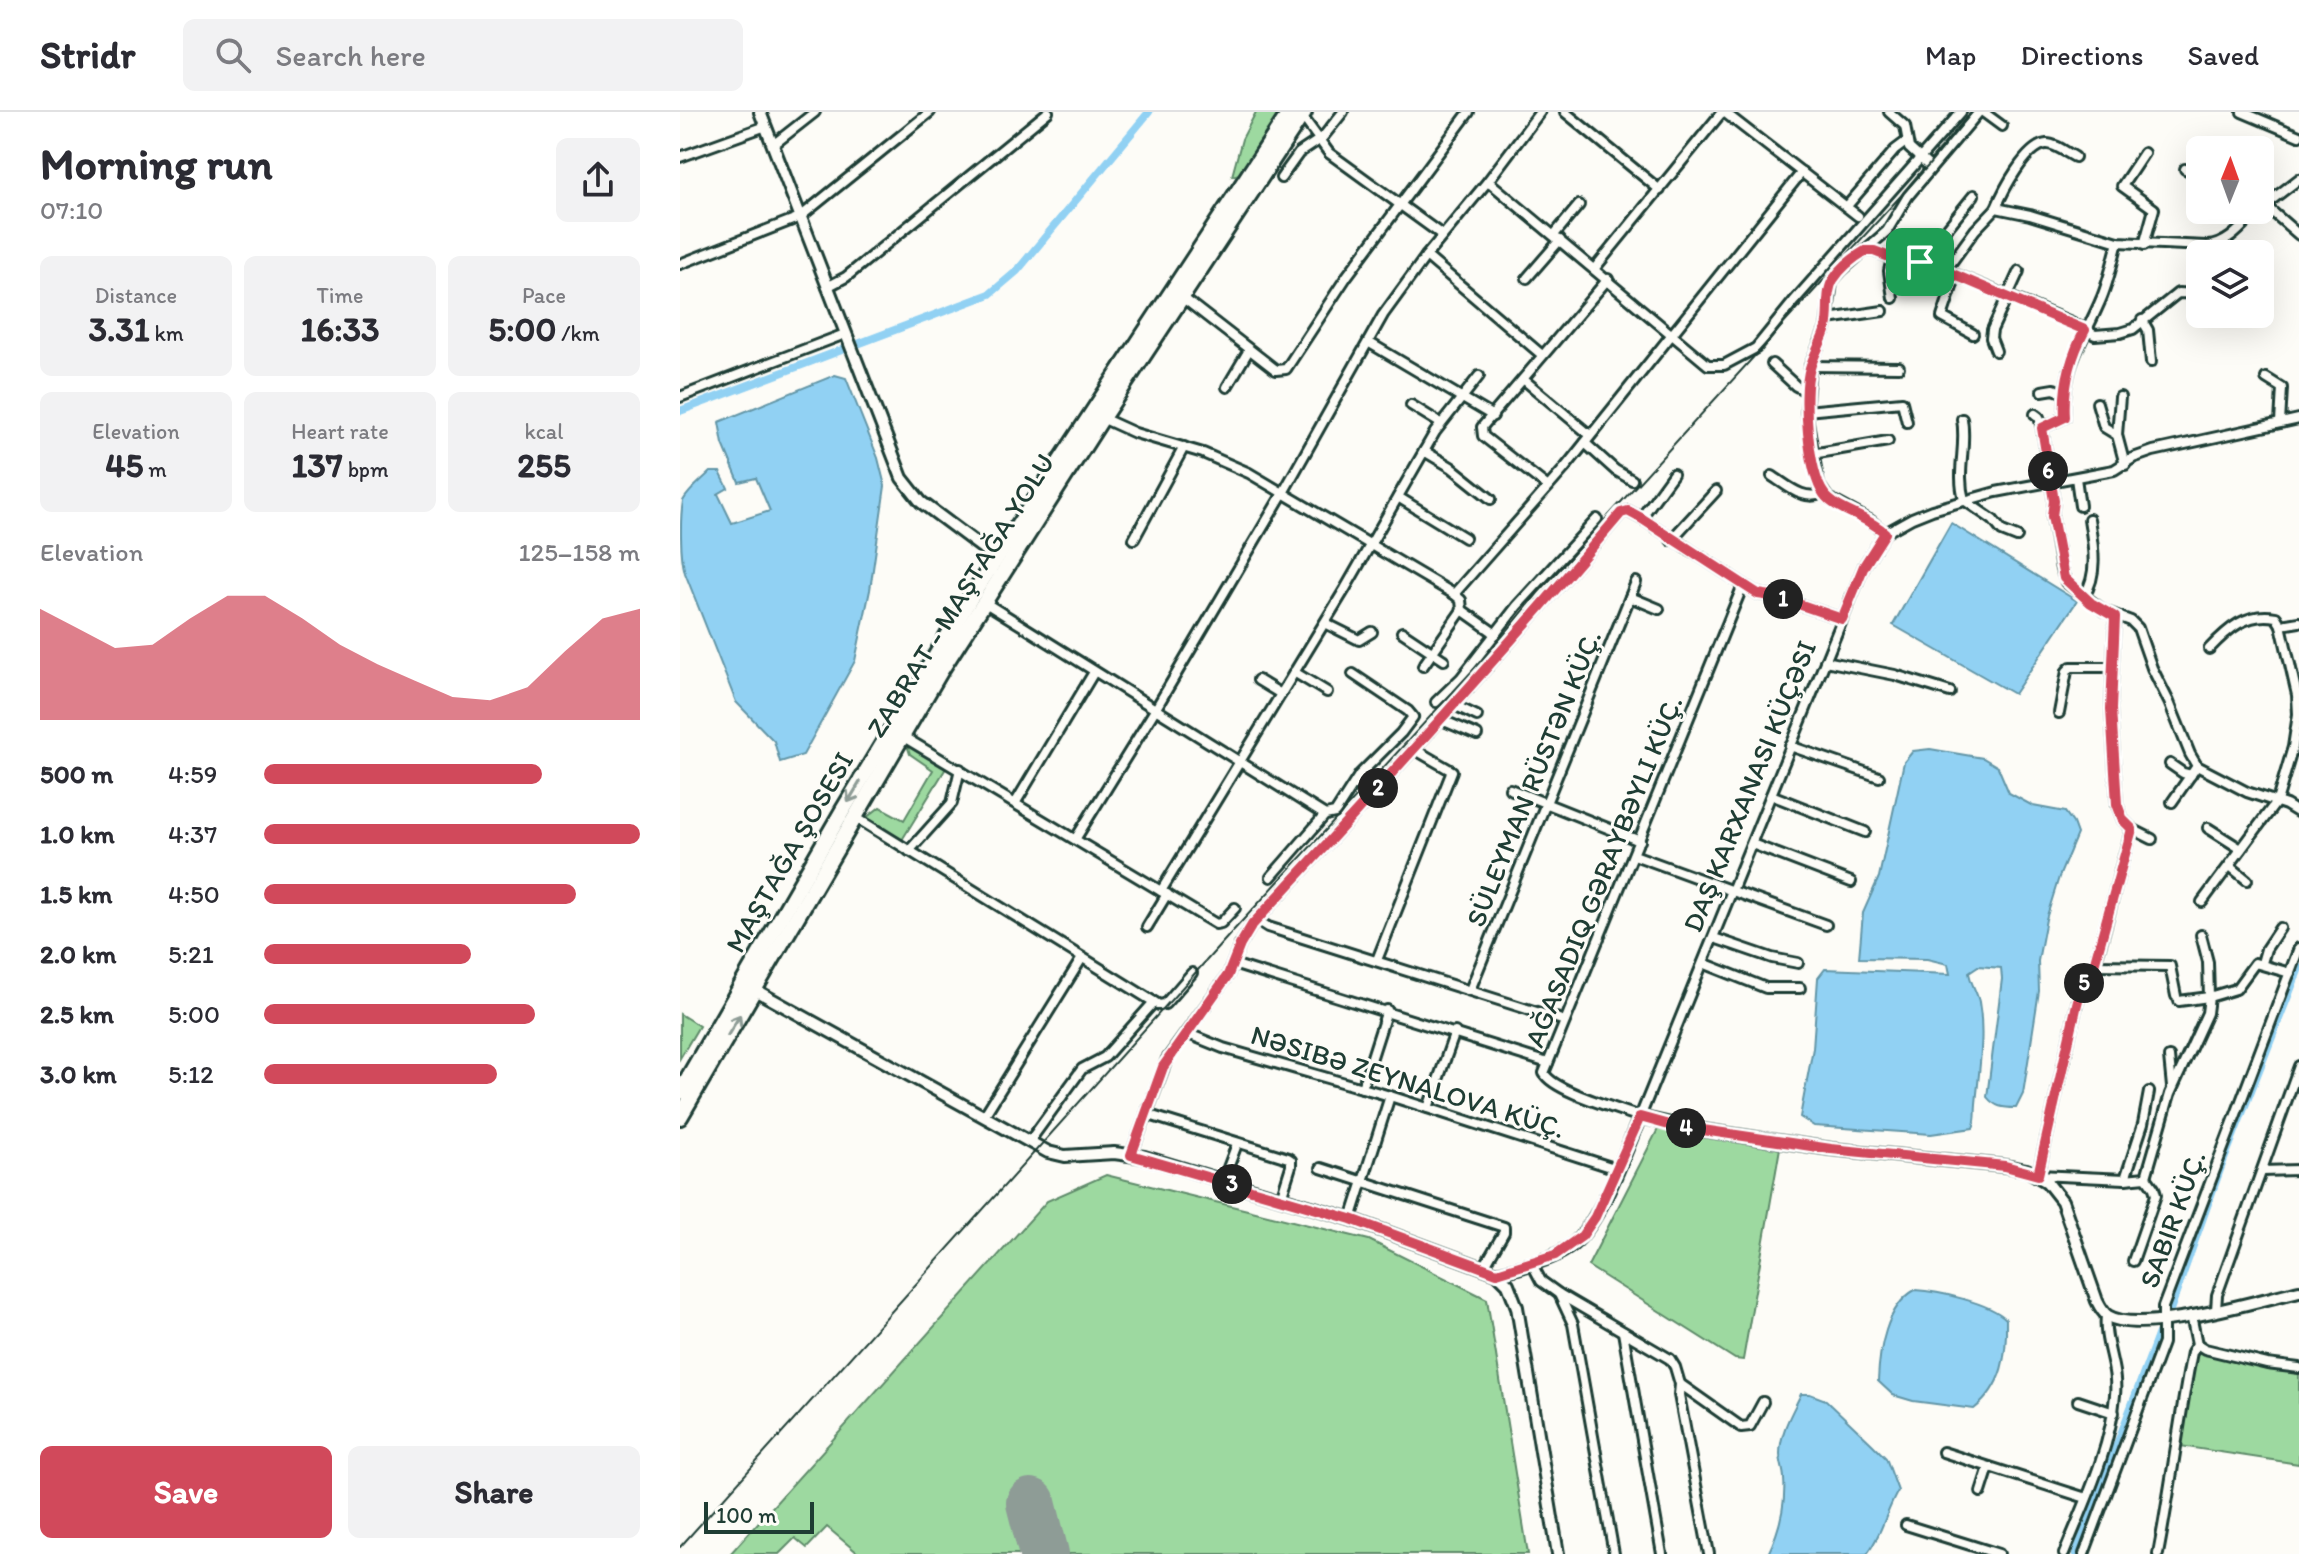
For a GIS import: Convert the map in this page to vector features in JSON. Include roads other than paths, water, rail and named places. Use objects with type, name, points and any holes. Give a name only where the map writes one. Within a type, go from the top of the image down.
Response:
[{"type":"main road","name":"ZABRAT - MAŞTAĞA YOLU","points":[[680,1117],[749,986],[984,602],[1002,562],[1102,418],[1299,113]]},
{"type":"main road","points":[[1002,562],[1005,545],[1299,113]]},
{"type":"main road","name":"MAŞTAĞA ŞOSESI","points":[[680,1092],[749,986],[875,756],[1002,562]]},
{"type":"street","points":[[760,112],[890,451],[911,491],[933,513],[1002,562]]},
{"type":"street","points":[[773,145],[815,112]]},
{"type":"street","points":[[680,264],[800,217],[930,112]]},
{"type":"street","points":[[827,287],[846,277],[1048,112]]},
{"type":"street","points":[[1281,178],[1299,153],[1318,140],[1343,112]]},
{"type":"street","points":[[1182,297],[1276,370],[1286,369],[1323,310],[1469,112]]},
{"type":"street","points":[[1076,838],[1283,493],[1383,315],[1540,112]]},
{"type":"street","points":[[1565,112],[1660,190]]},
{"type":"street","points":[[1595,268],[1723,112],[1858,216]]},
{"type":"street","points":[[1889,112],[1905,126],[1909,148],[1931,168]]},
{"type":"street","points":[[1488,181],[1708,365],[1715,367],[1756,348],[1961,112]]},
{"type":"street","points":[[1885,533],[1871,521],[1834,503],[1823,493],[1816,476],[1806,391],[1810,366],[1828,319],[1832,281],[1887,231],[1908,196],[1981,112],[2002,126]]},
{"type":"street","points":[[2242,112],[2299,136]]},
{"type":"street","points":[[1299,113],[1329,153],[1442,235]]},
{"type":"street","points":[[680,157],[766,126]]},
{"type":"street","points":[[1847,206],[1895,150],[1907,141]]},
{"type":"street","points":[[1946,270],[1975,230],[1996,208],[2010,179],[2039,146],[2050,144],[2075,157]]},
{"type":"street","points":[[2144,153],[2122,184],[2154,209],[2144,245]]},
{"type":"street","points":[[1454,594],[1548,487],[1673,336],[1802,172]]},
{"type":"street","points":[[2274,196],[2299,179]]},
{"type":"street","points":[[1920,262],[1974,195]]},
{"type":"street","points":[[1527,278],[1579,205]]},
{"type":"street","points":[[1996,208],[2118,242],[2144,245],[2216,246],[2226,241],[2243,224]]},
{"type":"street","points":[[2274,216],[2299,235]]},
{"type":"street","points":[[2042,428],[2065,417],[2064,393],[2071,360],[2102,298],[2118,242]]},
{"type":"street","points":[[1865,251],[1881,252],[1892,258],[1946,270],[2095,335],[2133,329],[2178,293],[2186,293]]},
{"type":"street","points":[[1426,256],[1542,355]]},
{"type":"street","points":[[1892,258],[1889,271],[1893,298]]},
{"type":"street","points":[[1996,351],[1991,338],[1992,330],[2019,271]]},
{"type":"street","points":[[1956,275],[1942,317],[1973,334]]},
{"type":"street","points":[[1548,487],[1483,436],[1482,427],[1608,279]]},
{"type":"street","points":[[1828,319],[1883,311]]},
{"type":"street","points":[[2142,320],[2148,330],[2151,362]]},
{"type":"street","points":[[680,397],[847,338]]},
{"type":"street","points":[[1368,342],[1493,416]]},
{"type":"street","points":[[1227,387],[1249,350]]},
{"type":"street","points":[[1772,364],[1806,391]]},
{"type":"street","points":[[1810,366],[1899,367]]},
{"type":"street","points":[[1147,927],[1440,423],[1479,376]]},
{"type":"street","points":[[2266,378],[2282,388],[2280,423]]},
{"type":"street","points":[[1523,379],[1615,470],[1632,480]]},
{"type":"street","points":[[2042,391],[2054,389],[2064,393]]},
{"type":"street","points":[[2120,397],[2117,435],[2125,465]]},
{"type":"street","points":[[1806,411],[1902,402],[1907,422]]},
{"type":"street","points":[[2097,403],[2104,427],[2117,435]]},
{"type":"street","points":[[1411,405],[1440,423]]},
{"type":"street","points":[[2035,414],[2042,428],[2054,501],[2052,516],[2066,582],[2115,617],[2131,621],[2138,628],[2152,668],[2197,766],[2247,792],[2277,801],[2299,813]]},
{"type":"street","points":[[1102,418],[1135,433],[1228,463],[1454,594],[1461,600],[1462,610],[1423,666]]},
{"type":"street","points":[[1962,419],[1964,436],[1959,475],[1964,500],[1993,520],[2002,531],[2017,537]]},
{"type":"street","points":[[1497,1273],[1532,1264],[1565,1250],[1582,1236],[1595,1217],[1714,938],[1864,566],[1885,533],[1912,518],[1964,500],[2114,470],[2133,458],[2153,451],[2299,419]]},
{"type":"street","points":[[1812,454],[1888,441]]},
{"type":"street","points":[[1134,539],[1184,447]]},
{"type":"street","points":[[1424,451],[1451,467],[1491,499]]},
{"type":"street","points":[[1641,518],[1673,474]]},
{"type":"street","points":[[1772,476],[1806,497],[1823,493]]},
{"type":"street","points":[[2076,478],[2080,506]]},
{"type":"street","points":[[1671,540],[1716,491]]},
{"type":"street","points":[[1398,497],[1465,538]]},
{"type":"street","points":[[1131,1155],[1163,1067],[1233,964],[1244,937],[1442,720],[1621,513],[1628,511],[1641,518],[1671,540],[1764,596],[1778,597],[1842,619]]},
{"type":"street","points":[[1436,702],[1461,678],[1530,591],[1597,519]]},
{"type":"street","points":[[2084,596],[2093,575],[2089,519]]},
{"type":"street","name":"SÜLEYMAN RÜSTƏN KÜÇ.","points":[[1470,990],[1636,582]]},
{"type":"street","points":[[1743,585],[1544,1073],[1551,1082],[1640,1117],[1669,1125],[1831,1149],[2005,1166],[2038,1175],[2146,1177]]},
{"type":"street","points":[[1630,597],[1659,609]]},
{"type":"street","points":[[984,602],[1325,815]]},
{"type":"street","points":[[1462,610],[1496,634]]},
{"type":"street","points":[[2115,617],[2111,709],[2119,813],[2132,829],[2152,839]]},
{"type":"street","points":[[2202,902],[2231,867],[2277,801],[2293,747],[2298,714],[2297,695],[2281,625],[2276,617],[2246,619],[2225,632],[2209,649]]},
{"type":"street","points":[[2281,625],[2299,622]]},
{"type":"street","points":[[1325,623],[1359,640],[1372,632]]},
{"type":"street","points":[[1402,632],[1444,660]]},
{"type":"street","points":[[1825,661],[1895,675],[1950,692]]},
{"type":"street","points":[[2059,713],[2067,671],[2071,667],[2111,667]]},
{"type":"street","points":[[1016,802],[1094,672]]},
{"type":"street","points":[[1294,672],[1327,692]]},
{"type":"street","points":[[1271,877],[1325,815],[1335,813],[1360,774],[1413,717],[1353,674]]},
{"type":"street","points":[[1258,680],[1281,694]]},
{"type":"street","points":[[1454,705],[1477,716]]},
{"type":"street","points":[[1442,720],[1477,735]]},
{"type":"street","points":[[902,736],[1216,924],[1221,923],[1235,908]]},
{"type":"street","points":[[1790,746],[1879,777]]},
{"type":"street","points":[[1377,960],[1452,771],[1414,749]]},
{"type":"street","points":[[2170,764],[2191,775]]},
{"type":"street","points":[[2172,802],[2197,766]]},
{"type":"street","points":[[909,851],[952,803],[960,769]]},
{"type":"street","points":[[1510,789],[1640,841]]},
{"type":"street","points":[[1771,795],[1865,832]]},
{"type":"street","points":[[2106,810],[2119,813]]},
{"type":"street","points":[[855,817],[1154,1002],[1165,1004],[1192,973]]},
{"type":"street","points":[[2208,828],[2241,849]]},
{"type":"street","points":[[2038,1175],[2081,989],[2094,965],[2132,829]]},
{"type":"street","points":[[1752,844],[1851,882]]},
{"type":"street","points":[[1634,855],[1826,925]]},
{"type":"street","points":[[2231,867],[2247,880]]},
{"type":"street","points":[[1257,920],[1268,927],[1565,1021]]},
{"type":"street","points":[[2262,963],[2266,949],[2280,928]]},
{"type":"street","points":[[2146,1177],[2172,1088],[2207,1013],[2208,962],[2201,935]]},
{"type":"street","points":[[1714,938],[1772,958],[1798,963]]},
{"type":"street","name":"SABIR KÜÇ.","points":[[2084,1554],[2163,1343],[2163,1307],[2299,948]]},
{"type":"street","points":[[984,1116],[1082,958]]},
{"type":"street","points":[[1703,963],[1766,988],[1800,988]]},
{"type":"street","points":[[2094,965],[2170,966],[2178,998],[2209,997],[2236,989],[2252,964],[2262,963],[2290,973]]},
{"type":"street","points":[[1233,964],[1548,1063]]},
{"type":"street","points":[[749,986],[1057,1155],[1131,1155],[1351,1219],[1497,1273],[1508,1284],[1515,1298],[1558,1554]]},
{"type":"street","points":[[1029,1142],[1082,1069],[1105,1057],[1154,1002]]},
{"type":"street","points":[[1362,1088],[1387,1010]]},
{"type":"street","points":[[1428,1108],[1455,1032]]},
{"type":"street","name":"NƏSIBƏ ZEYNALOVA KÜÇ.","points":[[1186,1033],[1223,1048],[1390,1096],[1617,1169]]},
{"type":"street","points":[[2169,1057],[2172,1088]]},
{"type":"street","points":[[2216,1310],[2217,1295],[2299,1066]]},
{"type":"street","points":[[2125,1179],[2143,1124],[2149,1092]]},
{"type":"street","points":[[2289,1095],[2299,1095]]},
{"type":"street","points":[[1351,1219],[1390,1096]]},
{"type":"street","points":[[1146,1114],[1291,1160],[1281,1198]]},
{"type":"street","points":[[1223,1181],[1237,1144]]},
{"type":"street","points":[[1321,1168],[1504,1227],[1484,1267]]},
{"type":"street","points":[[2262,1171],[2299,1170]]},
{"type":"street","points":[[2038,1175],[2054,1190],[2066,1210],[2097,1301],[2106,1316],[2105,1331],[2116,1371],[2114,1413],[2064,1554]]},
{"type":"street","points":[[2133,1261],[2156,1195],[2146,1177]]},
{"type":"street","points":[[1532,1264],[1541,1281],[1559,1294],[1670,1359],[1675,1367],[1709,1554]]},
{"type":"street","points":[[2106,1316],[2162,1321],[2299,1292]]},
{"type":"street","points":[[1559,1294],[1573,1324],[1614,1554]]},
{"type":"street","points":[[2158,1554],[2178,1421],[2192,1352],[2197,1344],[2191,1315]]},
{"type":"street","points":[[1623,1332],[1662,1554]]},
{"type":"street","points":[[2197,1344],[2205,1349],[2267,1364],[2299,1368]]},
{"type":"street","points":[[1680,1384],[1741,1427],[1750,1426],[1763,1402]]},
{"type":"street","points":[[2078,1401],[2114,1413]]},
{"type":"street","points":[[2104,1446],[2121,1452]]},
{"type":"street","points":[[1943,1452],[2086,1498]]},
{"type":"street","points":[[1981,1492],[1989,1467]]},
{"type":"street","points":[[2091,1484],[2107,1490]]},
{"type":"street","points":[[1906,1525],[1999,1554]]},
{"type":"water","points":[[835,375],[846,378],[878,458],[885,486],[870,590],[855,661],[803,755],[780,762],[774,741],[736,702],[685,573],[681,537],[683,501],[710,472],[720,472],[728,488],[718,494],[732,523],[770,511],[756,478],[739,482],[723,444],[719,422]]},
{"type":"water","points":[[1951,523],[2077,601],[2014,694],[1893,625]]},
{"type":"water","points":[[1930,749],[1983,758],[1998,767],[2009,793],[2033,806],[2065,812],[2077,834],[2046,919],[2038,961],[2039,991],[2023,1094],[2016,1108],[2000,1106],[1987,1097],[2002,979],[2001,968],[1978,966],[1969,972],[1979,1002],[1981,1027],[1973,1128],[1931,1134],[1814,1126],[1800,1117],[1813,1048],[1818,978],[1825,969],[1950,974],[1948,964],[1927,959],[1859,958],[1863,913],[1879,877],[1904,762],[1913,751]]},
{"type":"water","points":[[1915,1290],[1963,1299],[2006,1319],[2006,1345],[2001,1369],[1991,1390],[1974,1409],[1913,1401],[1893,1395],[1878,1381],[1886,1330],[1897,1307]]},
{"type":"water","points":[[1801,1394],[1826,1400],[1886,1458],[1898,1491],[1867,1554],[1768,1554],[1783,1508],[1782,1438]]},
{"type":"waterway","points":[[680,411],[990,294],[1017,271],[1149,112]]},
{"type":"waterway","points":[[2170,1310],[2221,1167],[2299,968]]},
{"type":"waterway","points":[[2076,1554],[2159,1333]]},
{"type":"railway","points":[[680,1547],[1232,932],[1497,644],[1538,593],[1928,166],[1972,112]]}]
